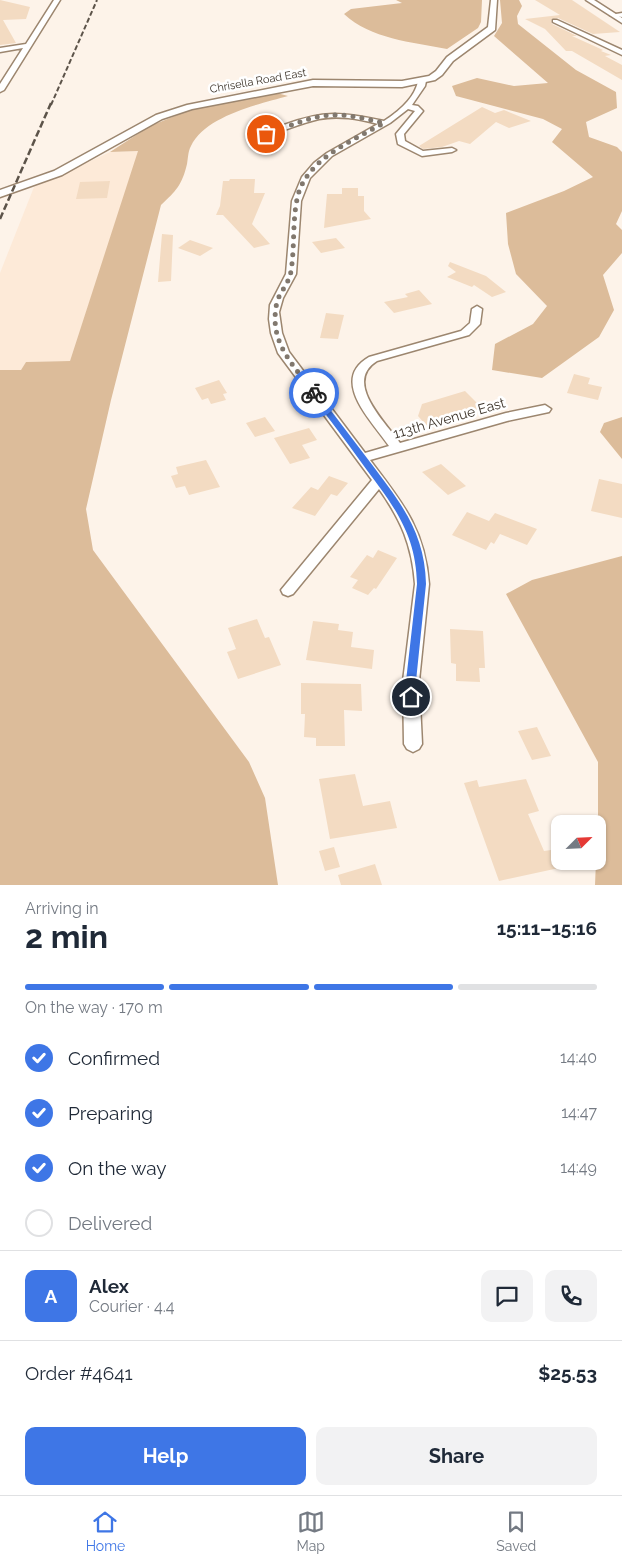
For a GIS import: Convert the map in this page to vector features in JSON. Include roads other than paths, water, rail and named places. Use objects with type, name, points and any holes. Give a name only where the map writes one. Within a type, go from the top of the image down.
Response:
[{"type":"street","points":[[0,90],[3,81],[29,45],[57,0]]},
{"type":"street","name":"Chrisella Road East","points":[[0,194],[64,170],[160,117],[190,107],[312,84],[402,84],[422,81],[437,75],[450,59],[492,28],[494,0]]},
{"type":"street","points":[[589,0],[622,21]]},
{"type":"street","points":[[613,16],[622,14]]},
{"type":"street","points":[[555,21],[622,53]]},
{"type":"street","points":[[0,50],[29,45]]},
{"type":"street","points":[[413,744],[411,681],[422,584],[416,543],[410,526],[401,510],[284,352],[275,334],[274,324],[278,299],[286,287],[291,273],[298,196],[304,181],[323,160],[407,107],[421,86],[422,81]]},
{"type":"street","points":[[407,107],[419,111],[402,130],[400,134],[401,142],[422,154],[452,150]]},
{"type":"street","points":[[266,134],[310,119],[331,115],[350,116],[384,123]]},
{"type":"street","points":[[398,449],[360,396],[357,380],[363,365],[373,359],[465,333],[476,324],[477,309]]},
{"type":"street","name":"113th Avenue East","points":[[362,458],[506,417],[545,409]]},
{"type":"street","points":[[288,590],[379,480]]},
{"type":"railway","points":[[51,105],[97,0]]},
{"type":"railway","points":[[0,219],[51,103]]}]
